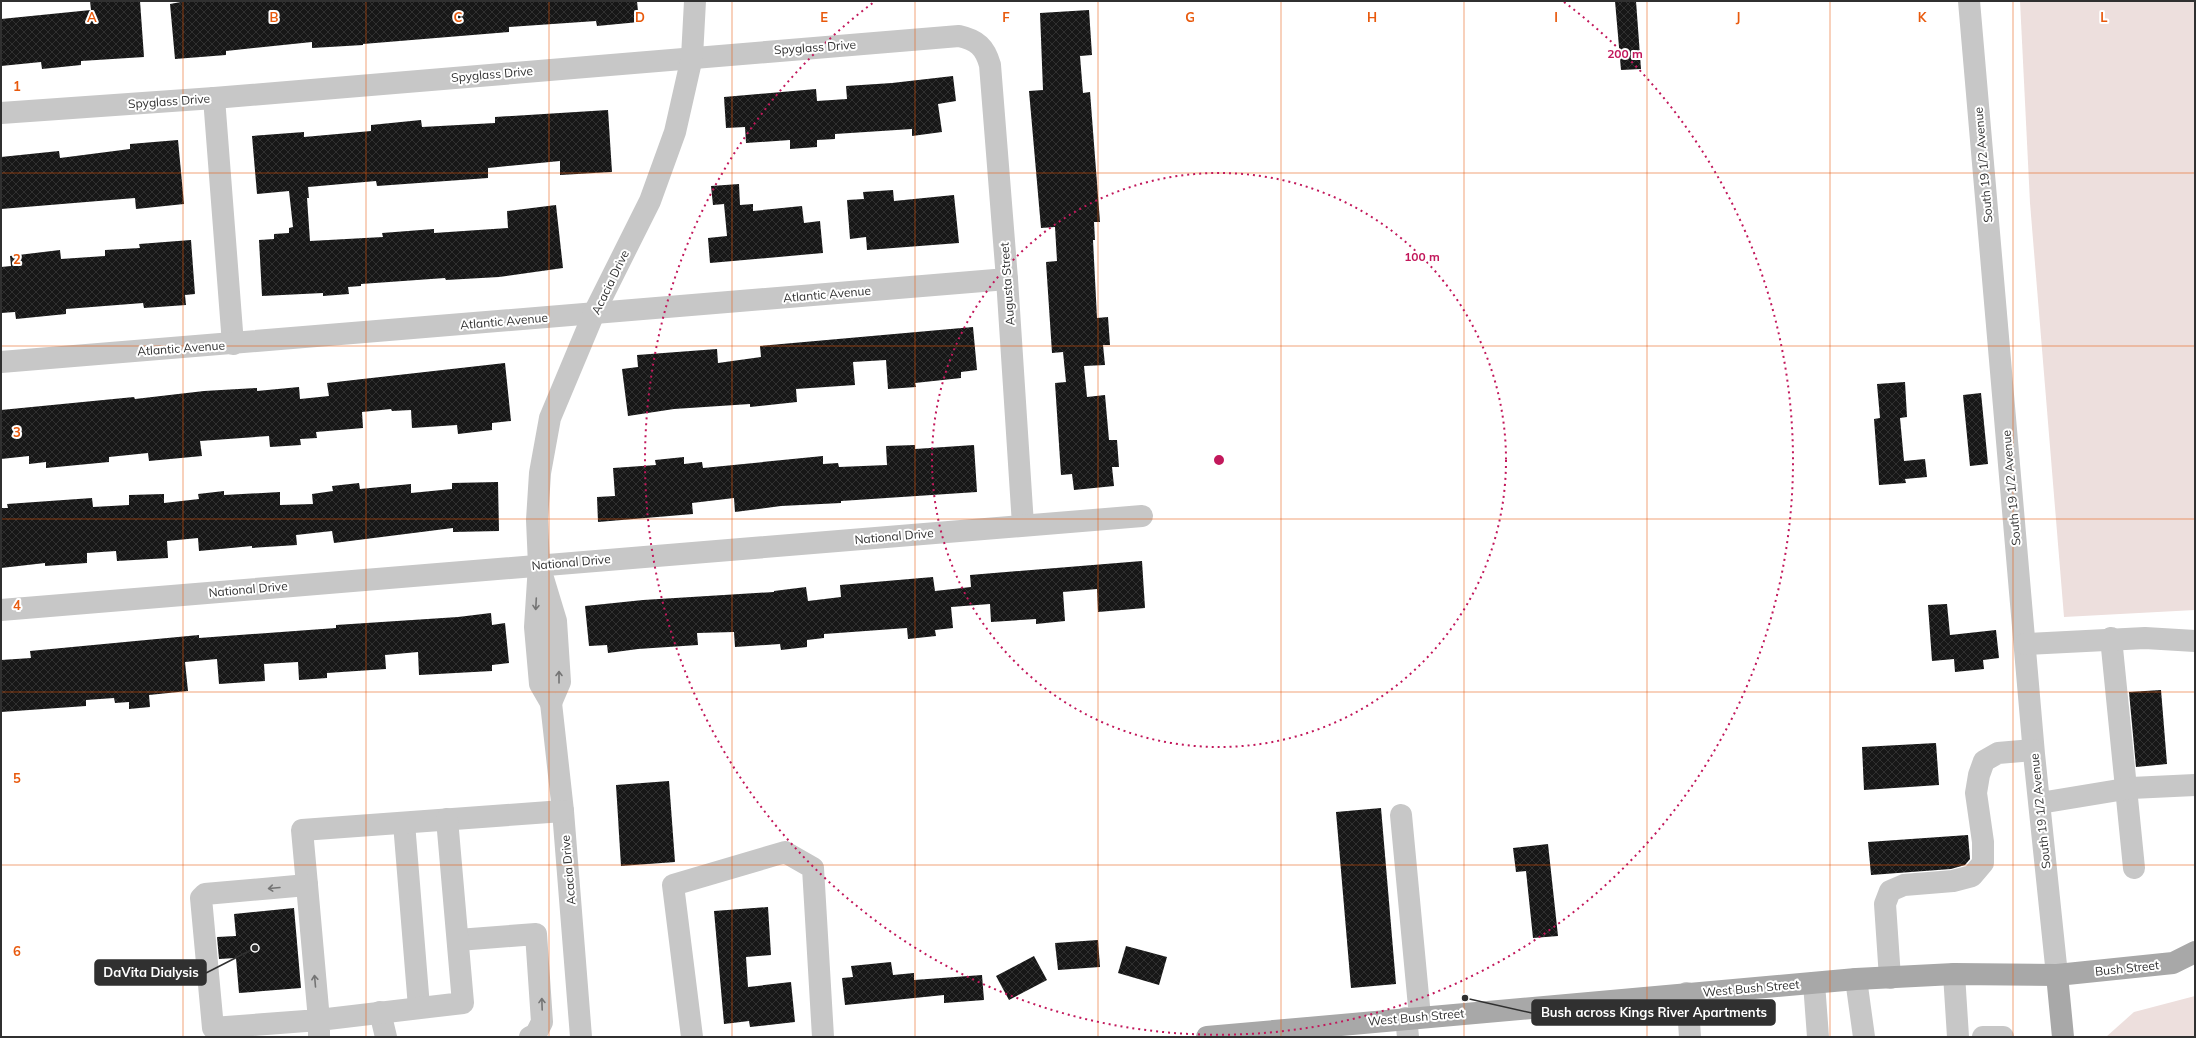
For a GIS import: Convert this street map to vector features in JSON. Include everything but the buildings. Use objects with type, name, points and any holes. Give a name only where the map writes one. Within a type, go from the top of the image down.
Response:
[{"type":"main road","name":"Bush Street","points":[[2057,975],[2174,963],[2195,952]]},
{"type":"main road","name":"West Bush Street","points":[[1207,1037],[1411,1024],[1687,993],[1814,983],[1954,974],[2057,975]]},
{"type":"main road","points":[[2057,975],[2063,1037]]},
{"type":"street","name":"Acacia Drive","points":[[581,1037],[563,811],[551,703],[540,684],[535,627],[539,565],[537,520],[540,481],[550,418],[594,313],[650,201],[675,132],[692,57],[695,1]]},
{"type":"street","name":"South 19 1/2 Avenue","points":[[1969,1],[2033,750],[2040,803],[2057,975]]},
{"type":"street","name":"Spyglass Drive","points":[[1,113],[214,98],[692,57],[959,36],[971,38],[981,44]]},
{"type":"street","name":"Augusta Street","points":[[981,44],[987,53],[990,65],[1007,279],[1023,525]]},
{"type":"street","points":[[214,98],[233,344]]},
{"type":"street","name":"Atlantic Avenue","points":[[1,362],[1007,279]]},
{"type":"street","name":"National Drive","points":[[1,610],[1142,516]]},
{"type":"street","points":[[2025,644],[2111,638],[2145,638],[2195,642]]},
{"type":"street","points":[[2111,638],[2134,868]]},
{"type":"street","points":[[1890,978],[1885,904],[1890,890],[1904,885],[1953,881],[1972,876],[1982,863],[1983,842],[1976,793],[1979,775],[1984,761],[1998,753],[2033,750]]},
{"type":"street","points":[[2040,803],[2127,790],[2195,785]]},
{"type":"street","points":[[319,1028],[302,830],[563,811]]},
{"type":"street","points":[[1401,815],[1411,1024]]},
{"type":"street","points":[[307,885],[205,894],[201,898],[212,1028],[319,1028],[380,1012],[463,1003],[447,819]]},
{"type":"street","points":[[404,823],[419,1007]]},
{"type":"street","points":[[692,1037],[674,885],[785,852],[813,868],[823,1037]]},
{"type":"street","points":[[458,940],[536,934],[542,1022],[536,1034],[530,1037]]},
{"type":"street","points":[[1954,974],[1958,1037]]},
{"type":"street","points":[[1856,980],[1864,1037]]},
{"type":"street","points":[[1814,983],[1818,1037]]},
{"type":"street","points":[[1687,993],[1690,1037]]},
{"type":"street","points":[[380,1012],[386,1037]]},
{"type":"street","points":[[1983,1037],[2003,1037]]},
{"type":"shaded area","points":[[2020,1],[2195,1],[2195,610],[2064,617],[2030,203]]},
{"type":"shaded area","points":[[2195,996],[2195,1037],[2106,1037],[2134,1012]]},
{"type":"place","name":"DaVita Dialysis","points":[[255,948]]},
{"type":"place","name":"Bush across Kings River Apartments","points":[[1465,998]]}]
